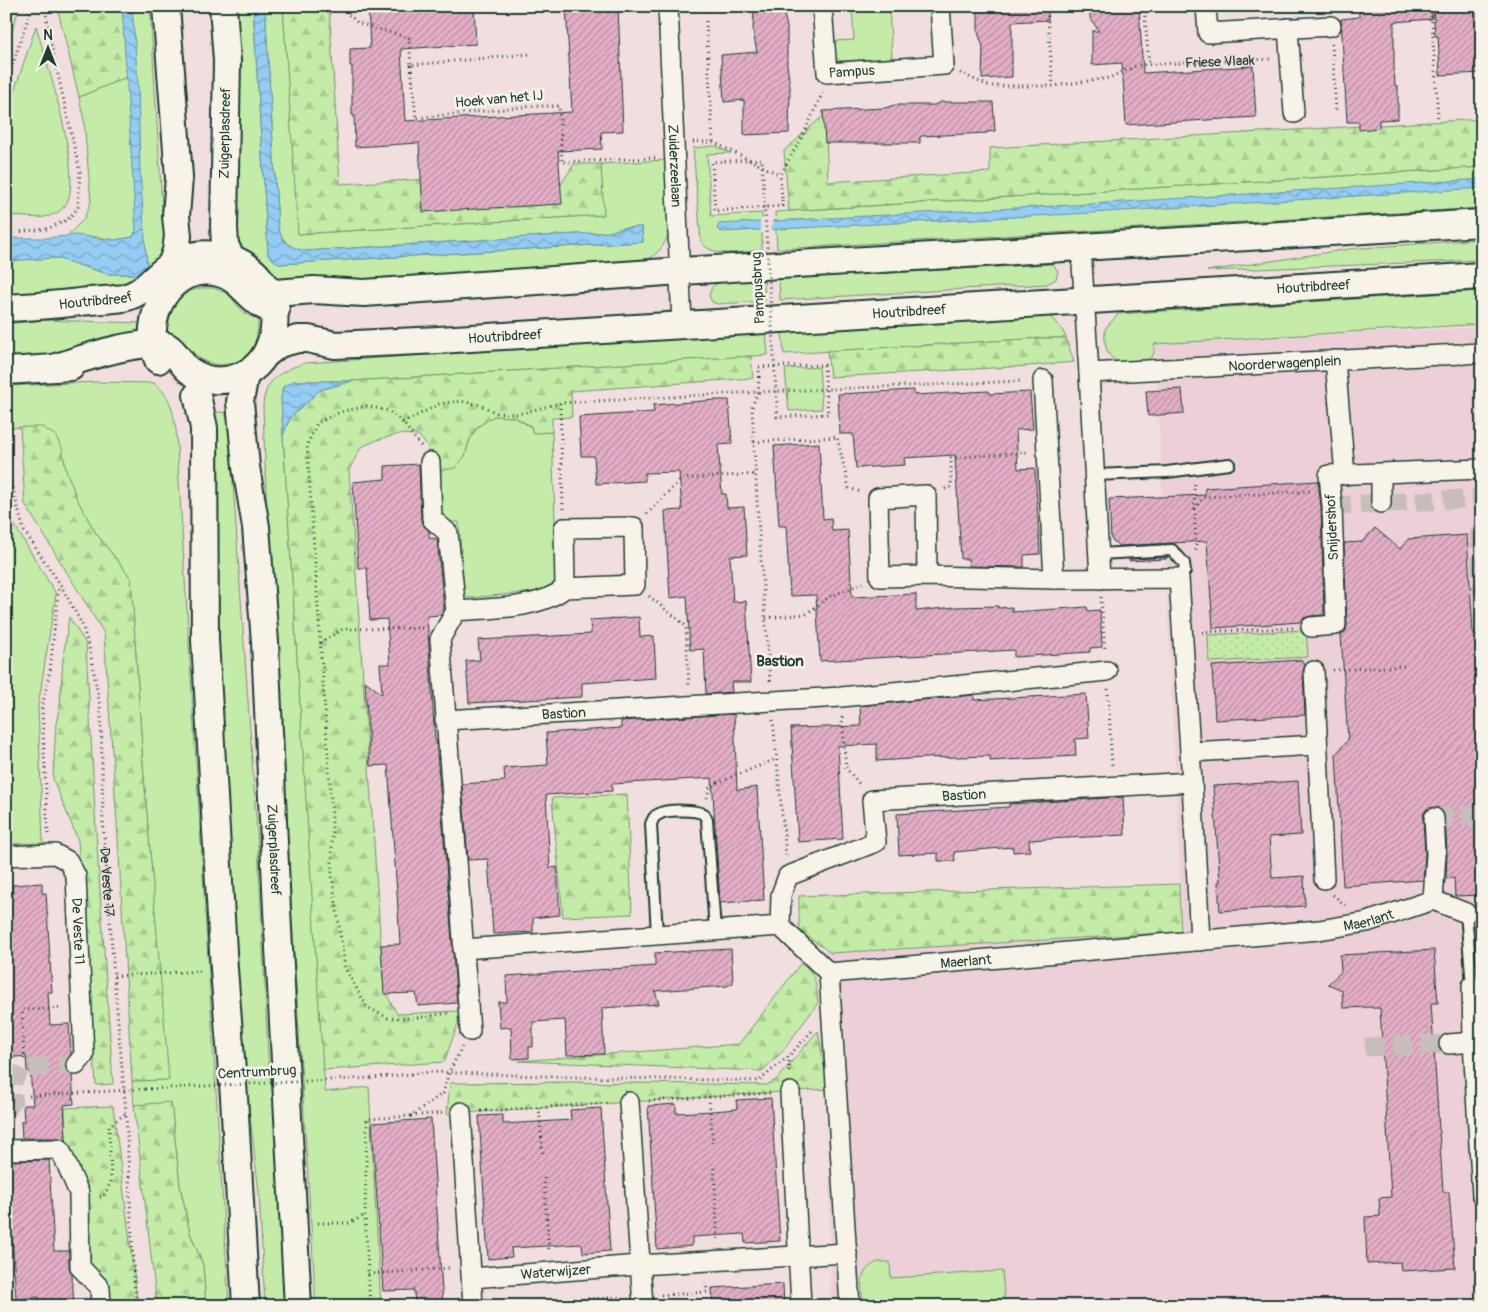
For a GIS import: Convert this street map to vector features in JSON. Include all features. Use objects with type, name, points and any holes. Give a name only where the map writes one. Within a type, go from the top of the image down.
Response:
[{"type":"main road","points":[[166,6],[179,177],[176,251],[183,266],[195,273],[208,271],[232,278],[257,303],[270,300],[275,293],[314,290],[364,293],[681,271],[1482,223]]},
{"type":"main road","name":"Zuigerplasdreef","points":[[223,6],[227,60],[224,226],[225,245],[231,258]]},
{"type":"main road","points":[[157,355],[164,345],[172,348],[182,364],[190,371],[208,379],[227,380],[243,384],[260,384],[271,361],[274,333],[270,300],[255,273],[247,266],[231,258],[206,254],[183,266]]},
{"type":"main road","name":"Houtribdreef","points":[[6,308],[124,298],[138,293],[152,296],[183,266]]},
{"type":"main road","name":"Houtribdreef","points":[[271,361],[282,361],[298,354],[335,345],[1482,276]]},
{"type":"main road","points":[[152,296],[154,318],[152,331],[157,355],[177,383],[197,395],[219,398],[243,384]]},
{"type":"main road","points":[[6,371],[53,368],[111,351],[157,355]]},
{"type":"main road","name":"Zuigerplasdreef","points":[[243,384],[240,402],[246,467],[256,527],[265,642],[298,1306]]},
{"type":"main road","points":[[197,395],[204,428],[205,640],[223,959],[234,1097],[246,1306]]},
{"type":"street","name":"Zuiderzeelaan","points":[[668,6],[682,324]]},
{"type":"street","name":"Pampus","points":[[822,6],[827,73],[944,65]]},
{"type":"street","points":[[940,6],[944,65]]},
{"type":"street","name":"Friese Vlaak","points":[[1206,6],[1208,33],[1331,26]]},
{"type":"street","points":[[1288,28],[1294,113]]},
{"type":"street","points":[[1081,248],[1100,579]]},
{"type":"street","name":"Noorderwagenplein","points":[[1089,373],[1482,353]]},
{"type":"street","name":"Snijdershof","points":[[1311,627],[1336,625],[1329,475],[1345,475],[1335,360]]},
{"type":"street","points":[[1043,380],[1054,579]]},
{"type":"street","points":[[430,462],[432,519],[448,533],[456,611],[440,639],[470,1031]]},
{"type":"street","points":[[1345,475],[1482,469]]},
{"type":"street","points":[[1381,503],[1382,474]]},
{"type":"street","points":[[927,576],[926,496],[878,498],[880,577],[1100,579],[1182,574],[1183,633],[1200,941]]},
{"type":"street","points":[[456,611],[523,605],[557,594],[565,588],[635,585],[634,527],[564,528],[565,588]]},
{"type":"street","name":"Bastion","points":[[446,720],[841,697],[1107,671]]},
{"type":"street","points":[[1314,671],[1324,879]]},
{"type":"street","points":[[1190,752],[1317,745]]},
{"type":"street","name":"Bastion","points":[[872,800],[1192,782]]},
{"type":"street","points":[[850,1306],[828,973],[780,926],[781,895],[788,876],[876,842],[872,800]]},
{"type":"street","points":[[1434,818],[1436,854],[1433,900],[1474,912]]},
{"type":"street","name":"De Veste 11","points":[[6,856],[55,854],[68,861],[76,876],[84,1055],[76,1065]]},
{"type":"street","name":"Maerlant","points":[[828,973],[1319,930],[1367,922],[1433,900]]},
{"type":"street","points":[[463,949],[780,926]]},
{"type":"street","points":[[1472,986],[1473,1042],[1482,1196]]},
{"type":"street","points":[[1449,1044],[1473,1042]]},
{"type":"street","points":[[790,1092],[801,1306]]},
{"type":"street","points":[[629,1102],[642,1300]]},
{"type":"street","points":[[461,1112],[473,1306]]},
{"type":"street","points":[[6,1150],[60,1149],[79,1194],[80,1267],[100,1288],[102,1306]]},
{"type":"street","name":"Waterwijzer","points":[[471,1272],[550,1272],[712,1260],[847,1253]]},
{"type":"lane","points":[[1095,475],[1167,472],[1229,464]]},
{"type":"lane","points":[[1098,554],[1172,550],[1184,563],[1182,574]]},
{"type":"lane","points":[[657,935],[651,824],[654,817],[660,812],[697,811],[704,814],[707,820],[715,930]]},
{"type":"lane","points":[[1472,986],[1474,912]]},
{"type":"path","points":[[6,84],[32,6]]},
{"type":"path","points":[[6,233],[47,229],[67,220],[78,208],[80,172],[49,35],[45,6]]},
{"type":"path","name":"Hoek van het IJ","points":[[344,6],[347,14],[358,23],[409,38],[416,118],[532,106],[559,106],[562,162],[675,150]]},
{"type":"path","points":[[705,6],[713,142]]},
{"type":"path","points":[[944,65],[989,86],[1053,86],[1047,6]]},
{"type":"path","points":[[1144,6],[1149,64]]},
{"type":"path","points":[[1431,6],[1438,118]]},
{"type":"path","points":[[1331,26],[1336,112]]},
{"type":"path","points":[[412,64],[530,54]]},
{"type":"path","name":"Friese Vlaak","points":[[1053,86],[1109,78],[1138,64],[1290,58]]},
{"type":"path","points":[[675,150],[713,142],[780,175],[803,135],[823,92],[827,73]]},
{"type":"path","name":"Pampusbrug","points":[[758,392],[759,367],[768,367],[777,366],[824,365],[828,414],[777,417],[774,368],[774,358],[766,230],[766,220],[765,211],[764,201],[762,159],[712,162],[715,211],[763,208],[773,207],[782,206],[780,175]]},
{"type":"path","points":[[403,423],[439,404],[461,401],[480,405],[497,413],[518,414],[560,403],[758,392],[1043,380]]},
{"type":"path","points":[[758,392],[752,407],[755,474],[776,758],[788,876]]},
{"type":"path","points":[[560,403],[564,528]]},
{"type":"path","points":[[430,462],[420,444],[403,423],[389,411],[367,406],[340,412],[317,423],[307,446],[332,815],[332,875],[345,968],[367,1007],[388,1018],[415,1018],[468,1011]]},
{"type":"path","name":"De Veste 17","points":[[6,423],[10,478],[24,531],[60,584],[82,624],[90,651],[101,712],[103,821],[126,1113],[134,1282],[137,1306]]},
{"type":"path","points":[[754,442],[838,437],[849,488],[878,498]]},
{"type":"path","points":[[926,496],[951,487],[951,458],[1047,451]]},
{"type":"path","points":[[1182,574],[1196,556],[1193,469]]},
{"type":"path","points":[[634,527],[680,479],[755,474]]},
{"type":"path","points":[[6,485],[11,484]]},
{"type":"path","points":[[1195,509],[1203,497],[1330,490]]},
{"type":"path","points":[[765,618],[806,614],[829,596],[880,577]]},
{"type":"path","points":[[49,854],[42,708],[50,670],[60,584]]},
{"type":"path","points":[[635,585],[686,626],[690,706]]},
{"type":"path","points":[[1183,633],[1311,627]]},
{"type":"path","points":[[320,642],[343,629],[447,628]]},
{"type":"path","points":[[1314,671],[1405,666]]},
{"type":"path","points":[[841,697],[846,768],[872,800]]},
{"type":"path","points":[[704,814],[710,786],[776,758]]},
{"type":"path","points":[[1324,879],[1329,892],[1367,922]]},
{"type":"path","points":[[114,976],[198,971]]},
{"type":"path","points":[[24,1059],[22,1010],[82,1007]]},
{"type":"path","name":"Centrumbrug","points":[[29,1096],[371,1078],[431,1072],[759,1081],[789,1056],[831,1011]]},
{"type":"path","points":[[370,1306],[365,1215],[367,1119],[411,1116],[443,1093],[449,1072],[470,1031]]},
{"type":"path","points":[[710,1097],[713,1144]]},
{"type":"path","points":[[539,1107],[542,1155]]},
{"type":"path","points":[[79,1194],[103,1197],[111,1182],[109,1126],[126,1113]]},
{"type":"path","points":[[485,1305],[642,1300],[707,1292],[712,1260],[714,1168]]},
{"type":"path","points":[[544,1178],[550,1272]]},
{"type":"path","points":[[324,1223],[350,1223],[365,1215]]},
{"type":"path","points":[[368,1274],[471,1272]]},
{"type":"shaded area","points":[[1482,327],[1482,1306],[831,1306],[828,1087],[821,951],[1183,934],[1155,343]]},
{"type":"green space","points":[[6,6],[20,6],[6,49]]},
{"type":"green space","points":[[57,6],[124,6],[129,76],[79,97]]},
{"type":"green space","points":[[124,6],[150,6],[164,239],[161,255],[155,266],[114,290],[6,294],[6,261],[9,260],[56,258],[108,274],[139,274],[135,232],[133,237],[115,240],[67,236],[84,219],[91,202],[84,120],[79,97],[129,76]]},
{"type":"green space","points":[[232,6],[253,6],[268,255],[279,264],[643,242],[642,227],[622,228],[610,232],[305,251],[291,246],[282,238],[278,228],[265,6],[283,6],[299,234],[603,215],[601,164],[666,160],[669,233],[664,244],[649,259],[638,263],[387,277],[312,284],[288,282],[271,275],[251,258],[236,235]]},
{"type":"green space","points":[[283,6],[329,6],[340,184],[430,179],[557,191],[574,164],[601,164],[604,215],[298,234]]},
{"type":"green space","points":[[852,6],[863,6],[864,9],[889,8],[892,58],[841,61],[833,57],[832,41],[854,40]]},
{"type":"green space","points":[[36,26],[62,119],[71,173],[70,193],[64,207],[51,215],[36,218],[6,214],[6,116]]},
{"type":"green space","points":[[825,114],[828,182],[990,172],[990,148],[1482,119],[1482,167],[789,211],[784,151]]},
{"type":"green space","points":[[715,146],[731,153],[707,154],[711,216],[762,213],[762,250],[738,253],[713,251],[701,241],[693,148]]},
{"type":"green space","points":[[1482,167],[1482,208],[777,249],[775,212]]},
{"type":"green space","points":[[1482,239],[1482,260],[1207,271],[1349,249]]},
{"type":"green space","points":[[1053,264],[1058,271],[1056,279],[1047,284],[780,300],[779,279]]},
{"type":"green space","points":[[738,280],[764,280],[765,301],[718,304],[712,302],[709,296],[713,286],[718,283]]},
{"type":"green space","points":[[201,288],[214,288],[228,294],[244,313],[258,320],[257,336],[251,350],[243,358],[224,365],[205,361],[199,358],[179,337],[167,331],[169,316],[176,303],[187,293]]},
{"type":"green space","points":[[1482,291],[1482,324],[1154,344],[1154,354],[1141,366],[1124,363],[1112,358],[1106,348],[1105,329],[1118,314]]},
{"type":"green space","points":[[1050,316],[1063,331],[1066,338],[784,354],[782,332]]},
{"type":"green space","points":[[43,320],[141,323],[142,338],[42,356],[17,358],[6,356],[6,324]]},
{"type":"green space","points":[[766,332],[768,355],[352,381],[294,381],[283,387],[281,398],[283,435],[325,1092],[369,1087],[381,1306],[316,1306],[267,519],[263,407],[267,389],[270,383],[281,373],[305,363]]},
{"type":"green space","points":[[1066,338],[1074,362],[830,377],[827,351]]},
{"type":"green space","points":[[751,356],[753,378],[571,391],[572,417],[552,418],[552,432],[533,433],[531,426],[514,417],[494,416],[477,427],[469,441],[465,456],[455,468],[436,471],[430,451],[418,435],[399,434],[361,447],[349,470],[383,978],[388,997],[397,1014],[459,1011],[459,1016],[461,1015],[444,1062],[323,1070],[283,435],[290,418],[320,390],[352,381]]},
{"type":"green space","points":[[819,367],[822,409],[789,411],[785,369]]},
{"type":"green space","points":[[96,382],[154,383],[168,399],[176,430],[229,1306],[206,1306],[203,1265],[190,1233],[180,1186],[171,1103],[134,1105],[132,1081],[168,1080],[143,765],[131,578],[95,532],[77,499],[66,470],[62,448],[20,427],[6,429],[6,386]]},
{"type":"green space","points":[[213,413],[226,413],[230,439],[258,847],[269,1074],[274,1095],[287,1306],[265,1306],[259,1192],[245,1075],[230,847],[208,426]]},
{"type":"green space","points":[[494,416],[514,417],[531,427],[533,433],[552,432],[557,579],[546,591],[468,598],[464,593],[459,522],[438,522],[436,471],[465,456],[474,432]]},
{"type":"green space","points":[[20,427],[42,427],[55,435],[62,448],[66,470],[77,499],[95,532],[131,578],[143,765],[169,1080],[132,1081],[104,633],[25,504]]},
{"type":"green space","points":[[6,482],[9,516],[56,594],[38,706],[43,843],[6,844]]},
{"type":"green space","points":[[69,617],[86,644],[113,1084],[96,1085],[78,840],[53,779],[56,724],[60,705],[63,659]]},
{"type":"green space","points":[[1306,630],[1308,657],[1209,662],[1208,635]]},
{"type":"green space","points":[[627,794],[632,914],[563,917],[552,798]]},
{"type":"green space","points":[[1179,884],[1181,932],[831,953],[799,930],[799,896]]},
{"type":"green space","points":[[801,963],[813,976],[818,1003],[782,1052],[762,1071],[519,1061],[739,1044]]},
{"type":"green space","points":[[818,1031],[828,1089],[447,1114],[450,1083],[573,1082],[766,1085],[776,1080]]},
{"type":"green space","points":[[171,1102],[180,1186],[190,1233],[203,1265],[206,1306],[157,1306],[134,1105]]},
{"type":"green space","points":[[113,1106],[138,1306],[102,1306],[84,1271],[70,1180],[65,1108]]},
{"type":"green space","points":[[878,1262],[890,1262],[891,1278],[1002,1271],[1005,1306],[863,1306],[862,1280],[871,1265]]},
{"type":"water","points":[[122,6],[132,6],[138,83],[140,171],[147,265],[139,274],[108,274],[56,258],[6,261],[6,238],[47,238],[76,235],[115,240],[133,237],[136,231]]},
{"type":"water","points":[[253,6],[265,6],[278,228],[282,238],[291,246],[306,251],[609,232],[622,228],[642,227],[643,242],[279,264],[268,255]]},
{"type":"water","points":[[1482,179],[1482,188],[1091,213],[722,232],[717,229],[719,224],[1090,204]]},
{"type":"water","points":[[294,381],[352,381],[320,390],[290,418],[283,435],[281,398],[283,387]]},
{"type":"pier","points":[[772,218],[772,232],[761,233],[760,219]]},
{"type":"building","points":[[368,6],[474,6],[476,44],[401,49],[405,121],[572,112],[566,6],[618,6],[623,131],[601,132],[602,149],[558,151],[562,204],[423,212],[419,143],[355,147],[350,49],[370,48]]},
{"type":"building","points":[[754,6],[782,6],[787,27],[787,65],[790,87],[789,133],[744,135],[744,100],[724,102],[721,55],[757,52],[753,31]]},
{"type":"building","points":[[978,6],[1048,6],[1048,20],[1012,22],[1012,77],[982,79],[983,47],[978,32]]},
{"type":"building","points":[[1090,6],[1139,6],[1143,73],[1253,66],[1256,117],[1126,125],[1122,63],[1092,65],[1092,31],[1099,31],[1090,18]]},
{"type":"building","points":[[1361,6],[1431,6],[1432,19],[1394,22],[1394,66],[1395,86],[1398,86],[1398,119],[1379,120],[1379,128],[1359,130],[1359,122],[1347,122],[1341,19],[1359,17],[1359,8]]},
{"type":"building","points":[[1433,6],[1482,6],[1482,73],[1440,75],[1438,36],[1435,36]]},
{"type":"building","points":[[941,102],[993,102],[995,131],[922,136],[920,137],[920,143],[825,143],[823,111],[885,108],[894,105],[934,105]]},
{"type":"building","points":[[1182,389],[1184,413],[1148,416],[1146,391]]},
{"type":"building","points":[[914,390],[914,395],[989,391],[990,394],[1030,392],[1033,429],[1016,430],[1018,469],[1035,468],[1040,554],[1024,555],[1024,567],[969,566],[968,559],[961,559],[955,455],[904,458],[905,465],[856,468],[853,434],[840,434],[838,394]]},
{"type":"building","points":[[729,400],[732,444],[718,445],[722,494],[726,494],[727,508],[744,507],[747,555],[730,556],[733,602],[746,601],[751,682],[731,682],[732,692],[706,694],[704,649],[690,650],[687,596],[670,598],[665,511],[682,510],[679,472],[645,473],[645,481],[596,484],[594,456],[581,456],[579,417],[654,412],[653,405]]},
{"type":"building","points":[[819,443],[823,519],[831,518],[832,531],[848,530],[852,597],[916,594],[916,611],[955,607],[998,606],[998,608],[1012,607],[1012,612],[1087,607],[1088,611],[1100,610],[1102,647],[1090,648],[1090,652],[1014,657],[1014,650],[820,661],[816,595],[790,596],[786,526],[779,526],[774,446]]},
{"type":"building","points":[[419,464],[421,520],[422,524],[429,531],[429,538],[437,539],[444,609],[441,615],[427,616],[435,740],[457,1003],[418,1006],[416,993],[384,994],[381,945],[400,944],[397,893],[388,765],[370,766],[365,681],[382,694],[380,664],[390,664],[387,619],[370,620],[367,568],[358,568],[353,482],[385,479],[385,466]]},
{"type":"building","points":[[1318,481],[1321,507],[1324,615],[1310,616],[1304,618],[1301,622],[1213,628],[1207,541],[1119,546],[1111,539],[1109,499],[1205,495],[1205,488]]},
{"type":"building","points":[[1375,528],[1400,549],[1408,539],[1467,535],[1473,632],[1482,640],[1482,895],[1455,896],[1454,878],[1446,879],[1445,817],[1443,811],[1434,807],[1427,809],[1423,818],[1425,854],[1423,880],[1343,886],[1336,754],[1348,740],[1341,635],[1346,631],[1347,625],[1344,543],[1362,542]]},
{"type":"building","points":[[1167,557],[1166,559],[1129,561],[1129,559]]},
{"type":"building","points":[[639,617],[640,637],[654,636],[656,678],[582,683],[582,697],[469,703],[466,661],[480,660],[478,640],[591,634],[590,620]]},
{"type":"building","points":[[1301,660],[1305,664],[1303,672],[1305,715],[1215,720],[1212,666]]},
{"type":"building","points":[[1086,694],[1089,738],[1075,739],[1076,756],[990,761],[990,756],[877,761],[877,744],[838,746],[843,839],[798,842],[791,728],[861,726],[860,706],[974,695],[974,700]]},
{"type":"building","points":[[734,714],[737,790],[757,787],[764,900],[720,903],[712,778],[612,784],[612,791],[546,795],[550,868],[557,867],[560,915],[533,918],[533,932],[493,934],[488,859],[468,860],[462,784],[505,781],[504,768],[548,765],[546,733],[621,728],[621,721]]},
{"type":"building","points":[[1298,781],[1301,835],[1269,837],[1272,878],[1304,876],[1305,906],[1220,911],[1218,882],[1220,882],[1213,786]]},
{"type":"building","points":[[1123,797],[1125,835],[1029,840],[1030,851],[1013,852],[1013,847],[954,852],[955,861],[938,861],[938,853],[899,855],[897,814],[1009,807],[1009,804]]},
{"type":"building","points":[[42,883],[42,893],[46,893],[52,992],[48,992],[50,1025],[69,1024],[71,1054],[65,1064],[66,1070],[72,1075],[74,1104],[64,1105],[66,1140],[60,1138],[22,1138],[21,1121],[24,1121],[23,1105],[33,1105],[30,1071],[27,1071],[26,1056],[6,1058],[6,899],[13,899],[12,885]]},
{"type":"building","points":[[731,949],[733,983],[727,986],[655,991],[659,1004],[602,1008],[604,1054],[567,1055],[565,1020],[533,1022],[533,1047],[529,1047],[529,1058],[512,1059],[511,1027],[500,1028],[498,1002],[507,1002],[506,976],[655,966],[655,953]]},
{"type":"building","points":[[1434,950],[1438,1003],[1431,1003],[1443,1192],[1449,1192],[1455,1268],[1401,1271],[1400,1262],[1367,1264],[1365,1217],[1380,1216],[1379,1198],[1391,1197],[1380,1008],[1343,1008],[1342,990],[1328,984],[1341,972],[1340,955]]},
{"type":"building","points":[[771,1098],[780,1241],[745,1243],[744,1234],[692,1237],[692,1246],[657,1249],[648,1106],[676,1104],[676,1113],[713,1111],[737,1109],[736,1100]]},
{"type":"building","points":[[601,1108],[610,1251],[583,1253],[582,1244],[511,1248],[512,1257],[488,1259],[479,1116],[503,1115],[503,1124],[571,1120],[570,1110]]},
{"type":"building","points":[[431,1119],[443,1306],[415,1306],[414,1290],[383,1291],[372,1123]]},
{"type":"building","points":[[49,1160],[54,1251],[69,1251],[74,1306],[39,1306],[39,1297],[16,1299],[11,1220],[6,1220],[6,1161]]},
{"type":"building","points":[[783,1284],[784,1306],[713,1306],[712,1288]]},
{"type":"tunnel","points":[[1332,506],[1482,498]]},
{"type":"tunnel","points":[[1482,529],[1479,534],[1482,594]]},
{"type":"tunnel","points":[[1434,818],[1482,815]]},
{"type":"tunnel","points":[[1365,1047],[1449,1044]]},
{"type":"tunnel","points":[[6,1111],[13,1100],[13,1081],[21,1068],[76,1065]]},
{"type":"district","name":"Bastion","points":[[780,661]]}]
